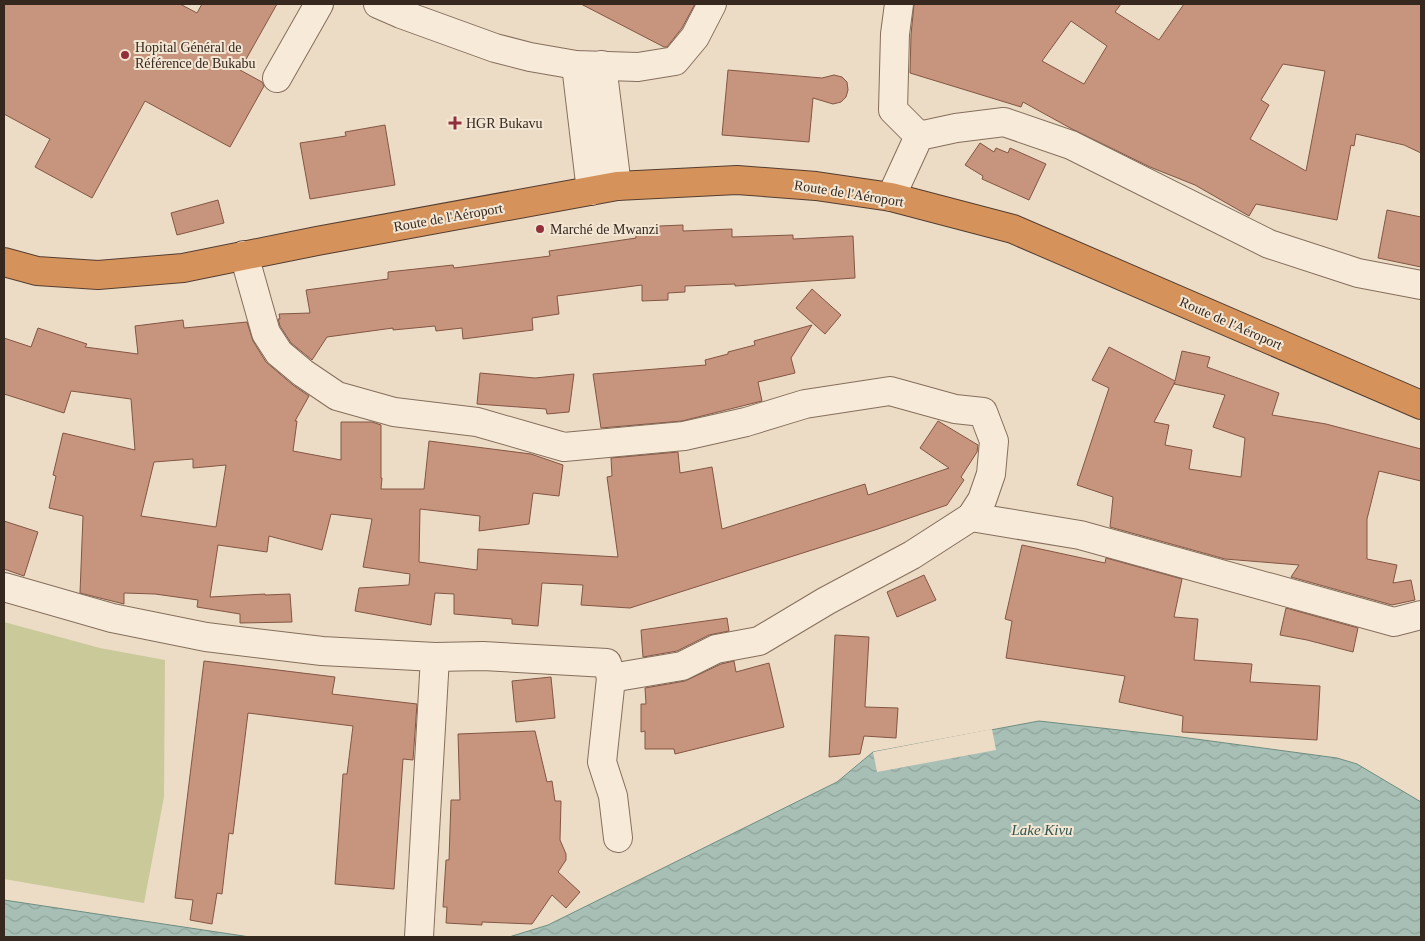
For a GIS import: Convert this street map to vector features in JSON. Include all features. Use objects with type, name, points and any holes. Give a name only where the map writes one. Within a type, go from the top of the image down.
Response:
[{"type":"highway","name":"Route de l'Aéroport","points":[[4,262],[37,270],[98,275],[183,268],[617,186],[737,180],[816,186],[891,197],[1013,230],[1421,405]]},
{"type":"street","points":[[276,78],[319,4]]},
{"type":"street","points":[[378,4],[495,48],[530,57],[589,65],[638,67],[675,61],[695,37],[712,4]]},
{"type":"street","points":[[899,4],[895,34],[893,110],[919,136]]},
{"type":"street","points":[[589,65],[617,186]]},
{"type":"street","points":[[589,65],[591,191]]},
{"type":"street","points":[[919,136],[956,128],[1004,122],[1070,145],[1269,244],[1358,273],[1421,286]]},
{"type":"street","points":[[891,197],[919,136]]},
{"type":"street","points":[[244,256],[266,333],[279,353],[303,373],[337,396],[394,412],[477,422],[564,447],[684,436],[746,422],[805,404],[890,391],[955,409],[983,412],[994,441],[991,474],[982,500],[971,517],[912,555],[826,601],[759,641],[716,649],[682,666],[611,678]]},
{"type":"street","points":[[971,517],[1080,535],[1394,622],[1421,615]]},
{"type":"street","points":[[4,587],[112,618],[206,637],[322,651],[435,657],[483,656],[607,663],[611,678],[602,762],[613,796],[618,838]]},
{"type":"street","points":[[419,937],[435,657]]},
{"type":"green space","points":[[4,622],[100,648],[165,660],[164,797],[144,903],[4,879]]},
{"type":"water","name":"Lake Kivu","points":[[1039,721],[1181,737],[1337,758],[1357,764],[1421,802],[1421,937],[509,937],[548,925],[837,782],[873,752]]},
{"type":"water","points":[[4,900],[250,937],[4,937]]},
{"type":"pier","points":[[992,729],[996,750],[877,772],[873,752]]},
{"type":"building","points":[[4,4],[180,4],[197,13],[202,4],[277,4],[240,70],[262,82],[264,86],[230,147],[145,101],[92,198],[35,167],[50,139],[4,114]]},
{"type":"building","points":[[581,4],[695,4],[682,28],[667,47],[664,47]]},
{"type":"building","points":[[914,4],[1121,4],[1115,12],[1159,40],[1184,4],[1421,4],[1421,153],[1404,145],[1356,134],[1354,146],[1351,145],[1337,220],[1256,204],[1249,216],[1195,185],[1150,167],[1072,129],[1023,102],[1021,107],[910,73]],"holes":[[[1071,21],[1107,46],[1084,84],[1042,61]],[[1283,64],[1325,71],[1306,171],[1250,139],[1269,105],[1261,100]]]},
{"type":"building","points":[[728,70],[822,78],[834,75],[842,77],[847,82],[848,90],[846,97],[841,102],[833,104],[813,98],[809,142],[722,135]]},
{"type":"building","points":[[385,125],[395,185],[310,199],[300,143],[346,136],[345,132]]},
{"type":"building","points":[[980,143],[994,152],[996,148],[1008,153],[1010,148],[1046,164],[1029,200],[982,179],[983,176],[965,165]]},
{"type":"building","points":[[218,200],[224,223],[177,235],[171,213]]},
{"type":"building","points":[[1387,210],[1421,217],[1421,267],[1378,258]]},
{"type":"building","points":[[683,225],[683,231],[732,229],[732,237],[793,235],[793,239],[853,236],[855,278],[735,286],[735,284],[685,286],[685,292],[668,293],[668,300],[642,301],[642,285],[557,296],[559,314],[532,318],[533,330],[463,339],[462,328],[436,331],[435,326],[393,330],[393,328],[327,337],[312,360],[291,343],[280,326],[278,319],[280,319],[279,314],[310,313],[306,290],[388,279],[388,272],[453,265],[454,268],[550,256],[549,251],[636,238],[636,227]]},
{"type":"building","points":[[812,289],[841,315],[825,334],[796,308]]},
{"type":"building","points":[[183,320],[184,328],[247,322],[253,341],[266,362],[309,396],[295,421],[297,421],[293,451],[341,460],[341,422],[372,422],[381,425],[381,489],[424,489],[429,441],[531,454],[563,465],[559,496],[533,493],[529,524],[479,531],[480,516],[420,509],[419,562],[477,570],[478,549],[618,557],[607,477],[612,476],[611,458],[678,452],[680,473],[712,467],[722,529],[865,484],[868,495],[949,468],[920,448],[938,421],[978,445],[977,452],[961,477],[964,480],[947,505],[878,529],[630,608],[581,605],[583,585],[542,583],[538,626],[512,624],[512,619],[454,614],[454,594],[435,593],[431,625],[355,611],[359,588],[409,585],[410,574],[363,567],[372,519],[331,514],[322,550],[269,536],[267,552],[218,545],[210,597],[290,594],[292,622],[240,623],[240,614],[197,607],[198,600],[155,594],[124,593],[124,604],[80,593],[83,516],[49,508],[56,476],[53,475],[63,433],[135,450],[131,399],[71,391],[64,413],[4,394],[4,338],[31,347],[38,328],[87,344],[85,347],[138,354],[135,326]],"holes":[[[193,459],[193,468],[226,465],[216,527],[141,516],[154,462]]]},
{"type":"building","points":[[812,325],[791,358],[795,373],[758,382],[762,401],[682,421],[601,428],[593,374],[706,365],[705,360],[755,345],[754,341]]},
{"type":"building","points":[[1109,347],[1175,381],[1182,351],[1210,357],[1207,367],[1279,393],[1272,415],[1326,424],[1421,449],[1421,481],[1379,471],[1367,519],[1367,559],[1397,565],[1393,583],[1411,580],[1415,600],[1392,605],[1291,577],[1299,565],[1225,559],[1110,527],[1113,497],[1077,485],[1109,388],[1092,380]],"holes":[[[1175,382],[1174,384],[1225,395],[1213,427],[1245,438],[1241,477],[1189,469],[1192,450],[1165,445],[1169,425],[1154,422]]]},
{"type":"building","points":[[480,373],[535,378],[574,374],[569,412],[547,414],[546,409],[477,404]]},
{"type":"building","points":[[4,521],[38,532],[24,576],[4,569]]},
{"type":"building","points":[[1022,545],[1105,563],[1106,558],[1182,579],[1174,617],[1198,619],[1194,660],[1252,664],[1250,682],[1320,686],[1317,740],[1182,732],[1183,716],[1119,702],[1125,676],[1006,658],[1012,621],[1005,619]]},
{"type":"building","points":[[924,575],[936,600],[897,617],[887,592]]},
{"type":"building","points":[[1286,608],[1358,628],[1353,652],[1280,635]]},
{"type":"building","points":[[727,618],[729,631],[709,635],[677,651],[643,657],[641,630]]},
{"type":"building","points":[[835,635],[869,637],[865,707],[898,708],[896,738],[864,736],[860,754],[829,757]]},
{"type":"building","points":[[204,661],[335,677],[332,694],[417,704],[413,760],[403,759],[394,889],[335,884],[343,774],[347,774],[353,726],[248,713],[233,834],[229,833],[222,894],[217,893],[212,924],[190,920],[193,900],[175,898]]},
{"type":"building","points":[[734,661],[736,672],[769,663],[784,727],[675,754],[674,749],[645,749],[645,731],[641,732],[641,704],[646,704],[645,688],[685,681],[721,664]]},
{"type":"building","points":[[551,677],[555,718],[516,722],[512,681]]},
{"type":"building","points":[[535,731],[547,782],[552,781],[555,801],[561,801],[560,840],[566,854],[566,860],[558,872],[580,892],[566,908],[552,895],[532,924],[482,922],[482,925],[446,923],[447,907],[443,907],[446,860],[449,860],[451,800],[460,800],[458,734]]},
{"type":"place","name":"Hopital Général de Référence de Bukabu","points":[[125,55]]},
{"type":"place","name":"HGR Bukavu","points":[[455,123]]},
{"type":"place","name":"Marché de Mwanzi","points":[[540,229]]}]
